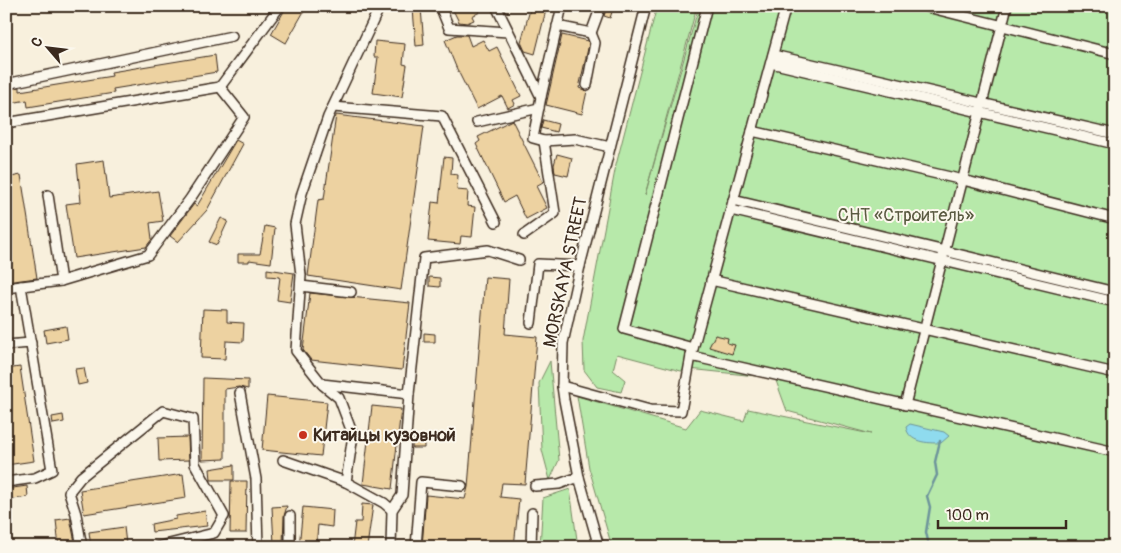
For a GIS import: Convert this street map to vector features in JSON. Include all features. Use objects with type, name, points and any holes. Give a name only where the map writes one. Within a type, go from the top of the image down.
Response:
[{"type":"street","points":[[6,123],[220,87],[274,17],[280,6]]},
{"type":"street","points":[[346,482],[353,435],[339,398],[322,384],[296,351],[301,286],[295,224],[302,194],[333,107],[380,6]]},
{"type":"street","points":[[440,6],[449,28],[508,32]]},
{"type":"street","points":[[496,6],[541,97]]},
{"type":"street","points":[[562,6],[533,138],[544,141],[575,139],[610,147]]},
{"type":"street","points":[[590,34],[601,6]]},
{"type":"street","name":"MORSKAYA STREET","points":[[598,547],[579,477],[562,386],[563,343],[580,266],[646,6]]},
{"type":"street","points":[[707,6],[624,329],[692,352],[905,404],[1115,452]]},
{"type":"street","points":[[562,386],[650,410],[681,411],[692,352],[786,6]]},
{"type":"street","points":[[923,6],[1115,54]]},
{"type":"street","points":[[905,404],[1007,6]]},
{"type":"street","points":[[558,26],[590,34],[596,43],[587,84]]},
{"type":"street","points":[[6,84],[232,36]]},
{"type":"street","points":[[772,59],[982,107],[1115,134]]},
{"type":"street","points":[[6,288],[62,281],[148,255],[190,200],[244,117],[220,87]]},
{"type":"street","points":[[333,107],[442,116],[496,222]]},
{"type":"street","points":[[982,107],[1115,144]]},
{"type":"street","points":[[477,122],[539,108]]},
{"type":"street","points":[[752,131],[963,180],[1115,219]]},
{"type":"street","points":[[524,236],[554,213],[544,141]]},
{"type":"street","points":[[48,195],[62,281]]},
{"type":"street","points":[[733,200],[1115,302]]},
{"type":"street","points":[[731,210],[1115,292]]},
{"type":"street","points":[[391,547],[392,510],[402,495],[409,394],[424,258],[488,250],[519,260]]},
{"type":"street","points":[[531,323],[538,264],[580,266]]},
{"type":"street","points":[[711,280],[1115,373]]},
{"type":"street","points":[[6,482],[35,478],[52,470],[21,286]]},
{"type":"street","points":[[301,286],[351,292]]},
{"type":"street","points":[[6,345],[31,343]]},
{"type":"street","points":[[322,384],[409,394]]},
{"type":"street","points":[[240,393],[256,479],[258,547]]},
{"type":"street","points":[[82,547],[76,514],[69,492],[81,477],[163,411],[193,418],[195,464],[224,516],[214,533],[157,547]]},
{"type":"street","points":[[283,460],[346,482],[384,502],[392,510]]},
{"type":"street","points":[[535,486],[558,484],[579,477]]},
{"type":"street","points":[[416,547],[421,482],[462,486]]},
{"type":"street","points":[[530,547],[532,513]]},
{"type":"street","points":[[290,516],[290,547]]},
{"type":"green space","name":"СНТ «Строитель»","points":[[657,6],[697,6],[645,195],[699,6],[1115,6],[1115,547],[612,547],[589,468],[577,396],[686,428],[700,410],[744,421],[748,409],[871,434],[787,411],[775,378],[689,369],[681,371],[617,354],[613,370],[625,380],[621,392],[597,387],[584,370],[583,341],[616,165]]},
{"type":"green space","points":[[550,361],[559,460],[550,480],[542,450],[539,383]]},
{"type":"green space","points":[[570,489],[578,547],[540,547],[543,498]]},
{"type":"water","points":[[910,424],[944,432],[949,436],[941,443],[919,441],[908,432],[906,427]]},
{"type":"building","points":[[287,6],[307,6],[286,43],[271,34]]},
{"type":"building","points":[[451,6],[477,6],[480,12],[472,16],[474,20],[467,23],[459,22]]},
{"type":"building","points":[[531,6],[547,6],[535,54],[525,51],[521,42]]},
{"type":"building","points":[[607,6],[614,6],[610,18],[604,16]]},
{"type":"building","points":[[421,8],[424,45],[416,46],[413,9]]},
{"type":"building","points":[[457,35],[467,35],[471,46],[483,40],[489,51],[497,47],[521,96],[513,100],[515,104],[508,108],[502,96],[477,109],[445,40]]},
{"type":"building","points":[[562,35],[588,41],[589,44],[579,88],[587,91],[582,114],[546,105]]},
{"type":"building","points":[[375,41],[405,44],[403,64],[407,65],[402,97],[373,93],[378,57],[374,57]]},
{"type":"building","points":[[215,55],[217,72],[113,89],[114,93],[28,107],[27,100],[6,104],[6,90],[20,87],[20,91],[112,76],[111,72]]},
{"type":"building","points":[[336,115],[424,126],[401,290],[308,276],[318,200],[324,199]]},
{"type":"building","points":[[512,120],[543,182],[536,186],[547,208],[526,219],[515,196],[504,202],[476,144],[480,141],[478,137]]},
{"type":"building","points":[[543,120],[558,124],[556,132],[541,128]]},
{"type":"building","points":[[236,140],[243,144],[207,210],[178,242],[170,236],[194,204],[197,206]]},
{"type":"building","points":[[557,154],[572,158],[568,176],[555,173],[554,165]]},
{"type":"building","points":[[444,157],[452,158],[451,174],[458,175],[457,190],[468,191],[467,206],[475,207],[472,237],[461,236],[460,244],[428,241],[432,202],[439,203]]},
{"type":"building","points":[[104,160],[109,198],[158,191],[163,221],[150,223],[152,239],[146,247],[74,258],[66,204],[81,202],[77,164]]},
{"type":"building","points":[[21,175],[37,278],[6,282],[6,178]]},
{"type":"building","points":[[221,218],[228,221],[217,245],[209,242]]},
{"type":"building","points":[[265,226],[275,228],[271,263],[249,260],[249,262],[238,262],[238,254],[260,254]]},
{"type":"building","points":[[267,269],[294,273],[290,302],[277,300],[280,277],[267,276]]},
{"type":"building","points":[[429,277],[440,278],[440,287],[429,286]]},
{"type":"building","points":[[485,277],[509,279],[505,334],[537,337],[525,484],[502,483],[500,497],[519,499],[514,547],[422,547],[426,495],[465,499],[468,487]]},
{"type":"building","points":[[310,293],[410,303],[402,370],[311,360],[303,350]]},
{"type":"building","points":[[203,309],[227,310],[227,322],[244,323],[243,342],[226,341],[225,359],[201,358]]},
{"type":"building","points":[[66,326],[68,339],[46,343],[44,330]]},
{"type":"building","points":[[424,333],[435,334],[435,342],[424,342]]},
{"type":"building","points":[[715,335],[728,338],[727,343],[735,345],[732,354],[709,347]]},
{"type":"building","points":[[20,367],[34,461],[6,465],[6,369]]},
{"type":"building","points":[[84,368],[87,383],[78,385],[75,369]]},
{"type":"building","points":[[203,378],[248,380],[248,389],[239,387],[225,389],[225,459],[202,460]]},
{"type":"building","points":[[267,396],[327,402],[321,456],[262,450]]},
{"type":"building","points":[[372,406],[401,409],[392,489],[363,484]]},
{"type":"building","points":[[63,415],[64,422],[53,424],[52,417]]},
{"type":"building","points":[[188,437],[189,460],[159,461],[158,438]]},
{"type":"building","points":[[413,438],[424,439],[424,448],[412,448]]},
{"type":"building","points":[[234,465],[234,480],[211,480],[210,469]]},
{"type":"building","points":[[183,474],[186,498],[84,514],[80,490]]},
{"type":"building","points":[[231,481],[247,481],[246,533],[230,533]]},
{"type":"building","points":[[27,486],[28,497],[6,500],[6,489]]},
{"type":"building","points":[[362,504],[373,505],[367,547],[352,547],[355,522],[361,522]]},
{"type":"building","points":[[287,506],[284,516],[283,544],[274,544],[272,507]]},
{"type":"building","points":[[303,507],[333,510],[332,527],[318,525],[316,547],[299,547]]},
{"type":"building","points":[[205,511],[207,526],[152,532],[151,524],[176,519],[176,516]]},
{"type":"building","points":[[70,518],[76,547],[59,547],[56,520]]},
{"type":"building","points":[[124,527],[126,544],[91,547],[89,532]]},
{"type":"waterway","points":[[928,541],[926,532],[930,507],[927,496],[937,475],[935,462],[940,441]]},
{"type":"place","name":"Китайцы кузовной","points":[[303,435]]}]
